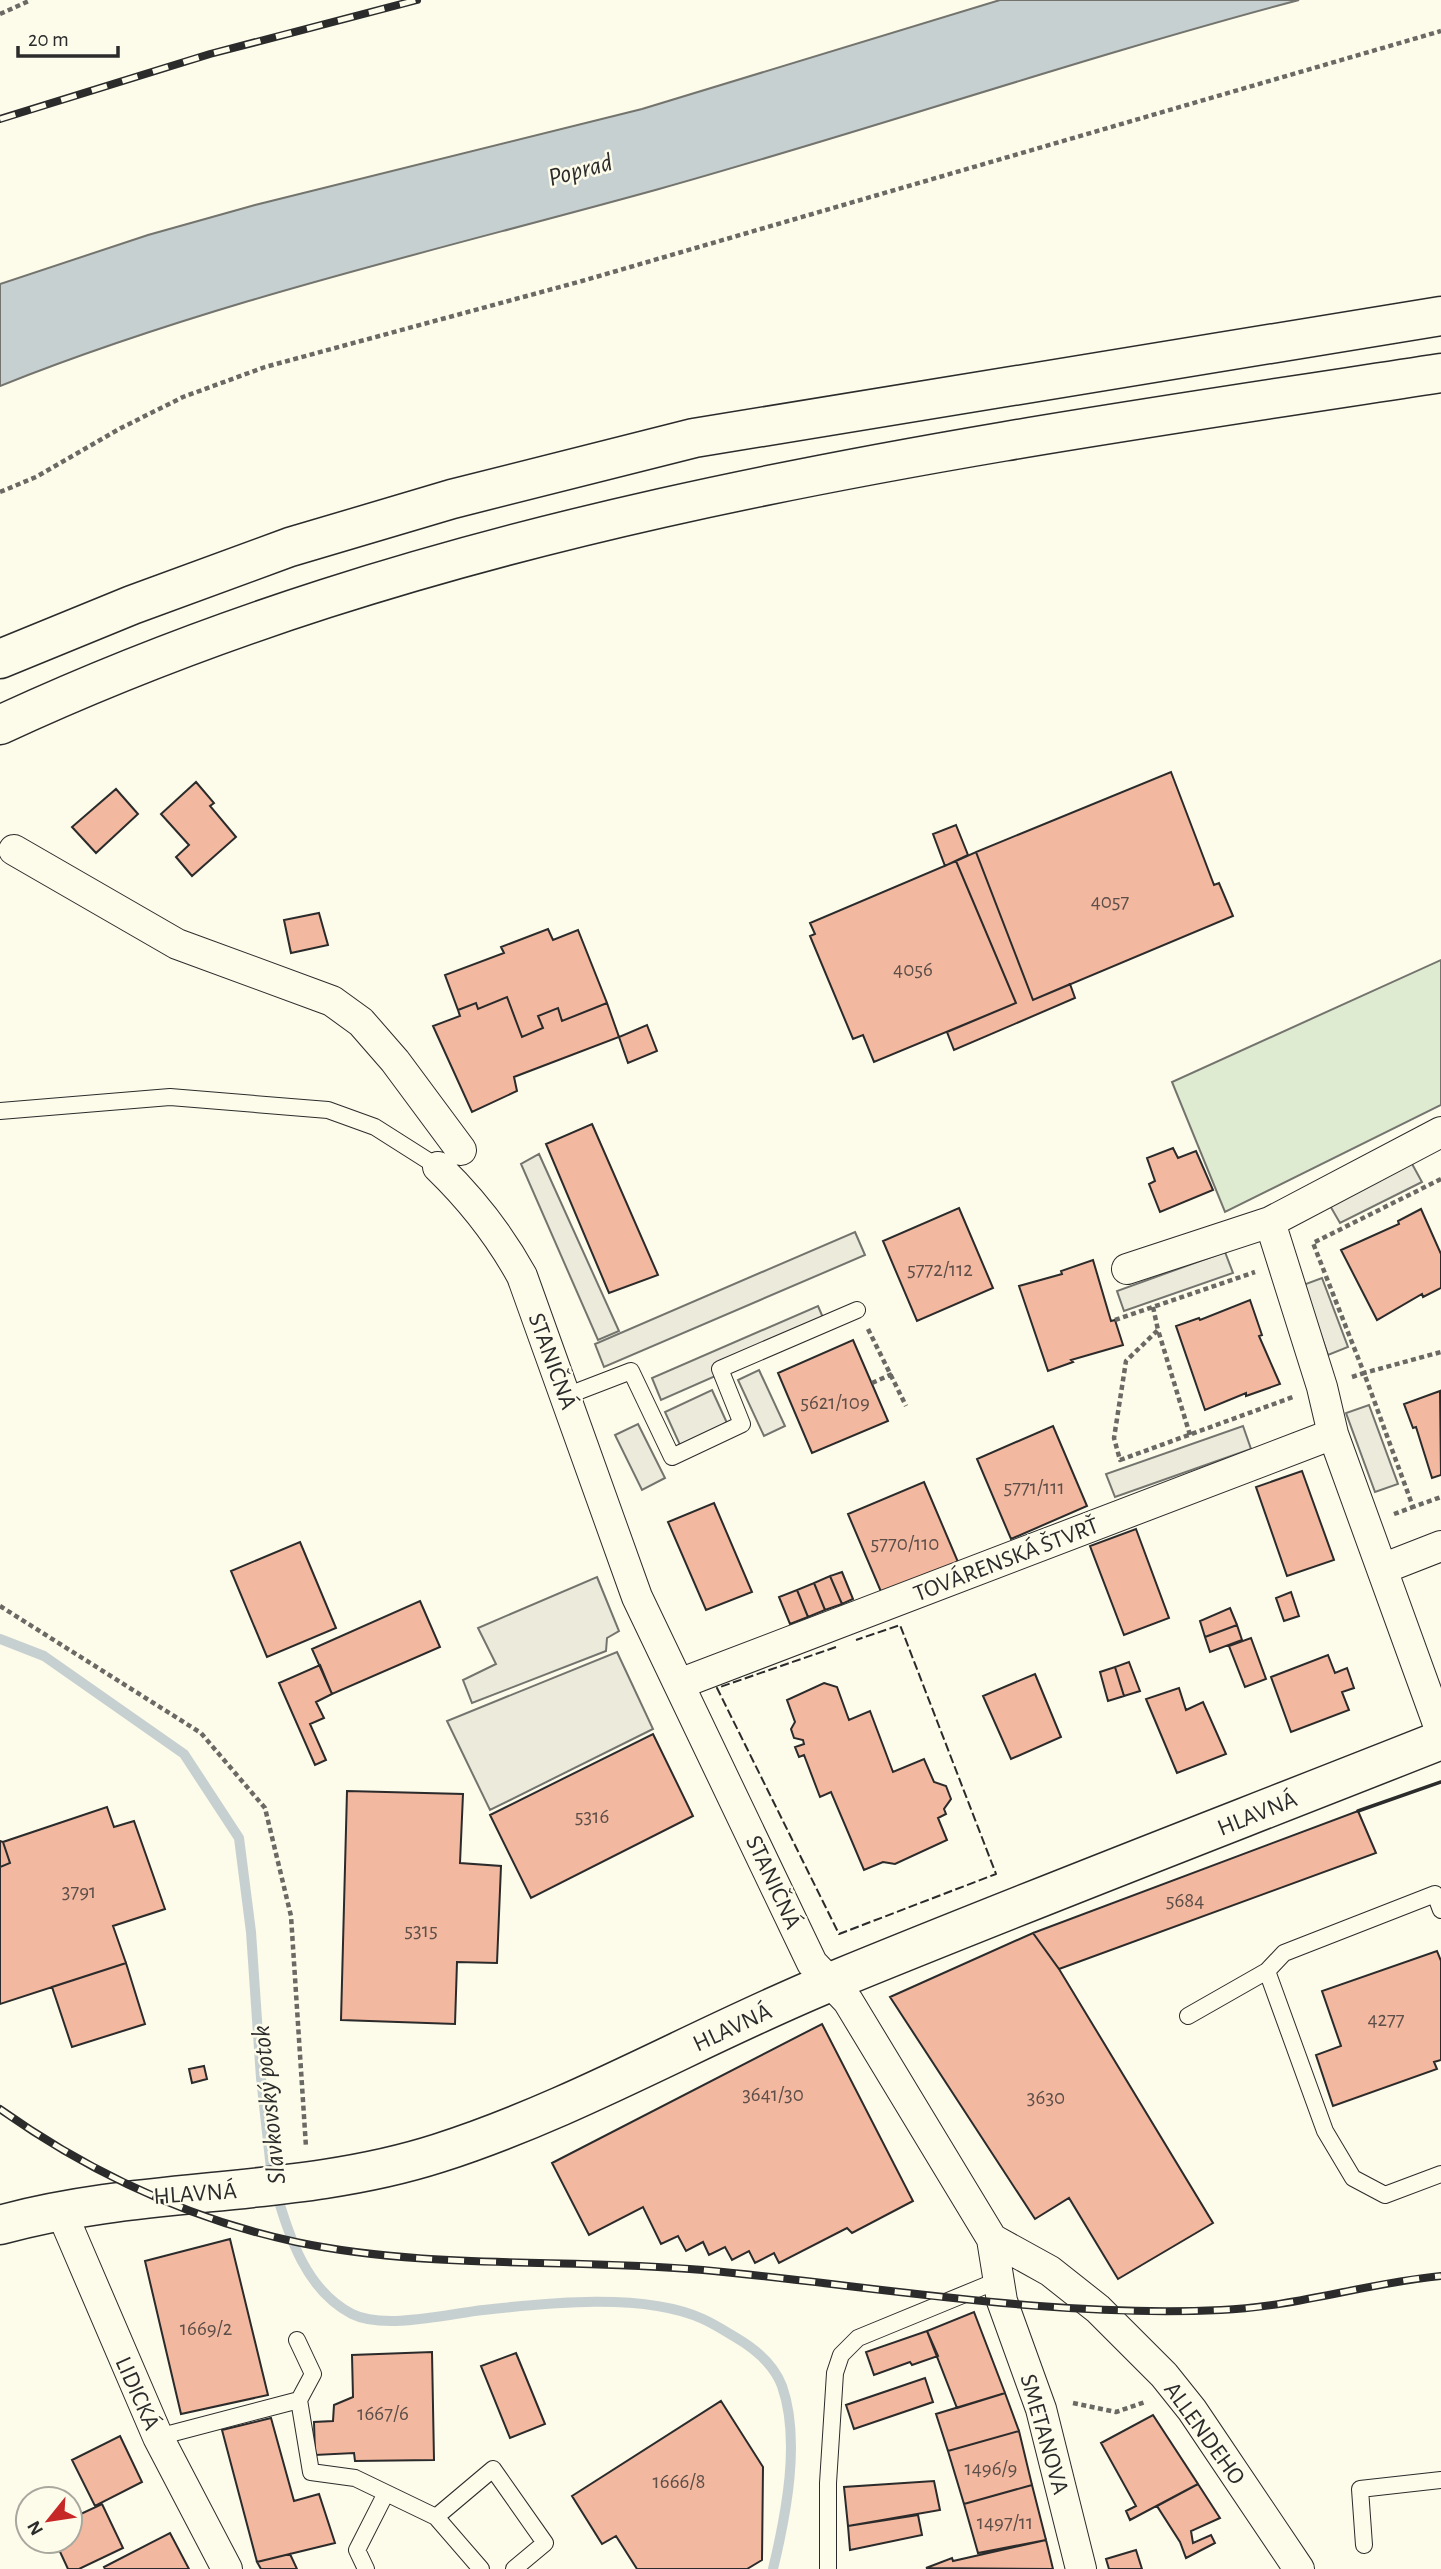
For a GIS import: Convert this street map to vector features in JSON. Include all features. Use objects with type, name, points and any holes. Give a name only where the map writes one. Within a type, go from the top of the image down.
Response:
[{"type":"main road","points":[[0,659],[132,605],[290,547],[452,499],[694,438],[1441,316]]},
{"type":"main road","points":[[0,725],[151,661],[304,604],[463,556],[613,517],[824,474],[1132,420],[1441,373]]},
{"type":"main road","name":"HLAVNÁ","points":[[0,2225],[61,2211],[152,2196],[241,2190],[302,2166],[437,2154],[532,2119],[1441,1740]]},
{"type":"street","points":[[14,849],[177,944],[332,1001],[361,1022],[395,1061],[449,1158]]},
{"type":"street","points":[[1127,1269],[1270,1223],[1441,1132]]},
{"type":"street","name":"STANIČNÁ","points":[[449,1158],[473,1201],[501,1238],[522,1276],[637,1597],[812,1963],[839,1992],[992,2239]]},
{"type":"street","points":[[1270,1223],[1322,1387],[1333,1434],[1441,1732]]},
{"type":"street","name":"TOVÁRENSKÁ ŠTVRŤ","points":[[679,1684],[1333,1434]]},
{"type":"street","points":[[1382,1569],[1441,1546]]},
{"type":"street","name":"LIDICKÁ","points":[[61,2211],[158,2437],[227,2569]]},
{"type":"street","name":"SMETANOVA","points":[[992,2239],[1001,2290],[1041,2409],[1081,2569]]},
{"type":"street","name":"ALLENDEHO","points":[[992,2239],[1050,2270],[1098,2309],[1156,2367],[1192,2410],[1299,2569]]},
{"type":"lane","name":"STANIČNÁ","points":[[0,1111],[170,1097],[328,1110],[449,1158]]},
{"type":"lane","points":[[566,1396],[631,1371],[672,1457],[742,1424],[720,1369],[857,1310]]},
{"type":"lane","points":[[1188,2016],[1267,1971],[1284,1953],[1435,1894],[1441,1910]]},
{"type":"lane","points":[[1267,1971],[1325,2131],[1353,2178],[1385,2195],[1441,2174]]},
{"type":"lane","points":[[828,2569],[828,2483],[835,2373],[841,2355],[858,2339],[1001,2290]]},
{"type":"lane","points":[[297,2340],[313,2374],[299,2400],[311,2472],[355,2478],[436,2517],[481,2569]]},
{"type":"lane","points":[[158,2437],[299,2400]]},
{"type":"lane","points":[[436,2517],[493,2469],[545,2543],[514,2569]]},
{"type":"lane","points":[[1364,2545],[1360,2489],[1441,2480]]},
{"type":"lane","points":[[366,2569],[357,2550],[386,2493]]},
{"type":"path","points":[[0,14],[31,0]]},
{"type":"path","points":[[0,492],[36,477],[121,428],[183,397],[265,367],[672,256],[1441,31]]},
{"type":"path","points":[[1441,1179],[1313,1243],[1413,1507],[1441,1497]]},
{"type":"path","points":[[1115,1320],[1262,1270]]},
{"type":"path","points":[[1153,1307],[1190,1435]]},
{"type":"path","points":[[857,1310],[906,1406]]},
{"type":"path","points":[[1158,1330],[1126,1361],[1114,1438],[1120,1461],[1306,1392]]},
{"type":"path","points":[[1344,1379],[1441,1352]]},
{"type":"path","points":[[872,1383],[892,1374]]},
{"type":"path","points":[[0,1606],[201,1732],[265,1808],[290,1916],[302,2166]]},
{"type":"path","points":[[1065,2401],[1116,2412],[1152,2400]]},
{"type":"green space","points":[[1441,960],[1441,1105],[1225,1212],[1172,1082]]},
{"type":"shaded area","points":[[539,1154],[619,1331],[598,1340],[521,1164]]},
{"type":"shaded area","points":[[1411,1162],[1422,1182],[1340,1223],[1329,1204]]},
{"type":"shaded area","points":[[855,1232],[865,1255],[604,1367],[595,1344]]},
{"type":"shaded area","points":[[1225,1252],[1233,1273],[1124,1311],[1117,1291]]},
{"type":"shaded area","points":[[1322,1278],[1348,1347],[1328,1355],[1303,1285]]},
{"type":"shaded area","points":[[818,1306],[827,1327],[661,1400],[652,1378]]},
{"type":"shaded area","points":[[759,1370],[785,1426],[764,1436],[738,1380]]},
{"type":"shaded area","points":[[712,1390],[727,1423],[680,1445],[665,1412]]},
{"type":"shaded area","points":[[1369,1405],[1398,1484],[1375,1492],[1346,1413]]},
{"type":"shaded area","points":[[638,1424],[665,1478],[642,1490],[615,1435]]},
{"type":"shaded area","points":[[1243,1426],[1251,1449],[1115,1497],[1106,1474]]},
{"type":"shaded area","points":[[597,1577],[619,1631],[607,1638],[606,1651],[472,1703],[463,1680],[496,1664],[478,1628]]},
{"type":"shaded area","points":[[617,1652],[653,1729],[490,1810],[447,1721]]},
{"type":"water","name":"Poprad","points":[[1000,0],[1299,0],[1138,45],[659,189],[244,302],[80,356],[0,386],[0,284],[148,235],[255,205],[642,109]]},
{"type":"building","points":[[1171,772],[1214,885],[1219,883],[1233,916],[1033,1000],[976,852]]},
{"type":"building","points":[[196,782],[214,803],[210,806],[236,837],[192,876],[176,857],[189,845],[161,814]]},
{"type":"building","points":[[116,789],[138,814],[96,853],[72,827]]},
{"type":"building","points":[[956,825],[968,855],[945,866],[933,834]]},
{"type":"building","points":[[976,852],[1033,1000],[1070,984],[1075,998],[954,1050],[947,1032],[1016,1003],[956,861]]},
{"type":"building","points":[[956,861],[1016,1003],[874,1062],[863,1035],[853,1039],[810,936],[815,934],[810,923]]},
{"type":"building","points":[[319,913],[328,945],[291,953],[284,920]]},
{"type":"building","points":[[548,929],[553,940],[578,930],[607,1003],[562,1021],[558,1008],[538,1016],[543,1028],[522,1037],[507,997],[478,1009],[476,1003],[458,1010],[445,975],[504,953],[501,947]]},
{"type":"building","points":[[507,997],[522,1037],[543,1028],[538,1016],[558,1008],[562,1021],[607,1003],[619,1037],[514,1077],[517,1091],[472,1112],[433,1026],[460,1016],[458,1010],[476,1003],[478,1009]]},
{"type":"building","points":[[647,1025],[657,1051],[628,1063],[619,1037]]},
{"type":"building","points":[[592,1124],[658,1275],[609,1293],[546,1144]]},
{"type":"building","points":[[1173,1148],[1178,1158],[1196,1151],[1213,1190],[1160,1212],[1149,1184],[1155,1181],[1147,1158]]},
{"type":"building","points":[[959,1208],[993,1288],[917,1321],[883,1241]]},
{"type":"building","points":[[1421,1209],[1441,1254],[1441,1288],[1423,1297],[1422,1294],[1377,1320],[1341,1250],[1399,1224],[1398,1221]]},
{"type":"building","points":[[1093,1260],[1111,1321],[1115,1320],[1123,1345],[1071,1360],[1073,1362],[1048,1371],[1019,1286],[1062,1274],[1061,1271]]},
{"type":"building","points":[[1250,1300],[1262,1335],[1259,1336],[1280,1384],[1246,1396],[1246,1393],[1205,1410],[1176,1326],[1199,1318],[1200,1320]]},
{"type":"building","points":[[853,1340],[888,1421],[812,1453],[778,1373]]},
{"type":"building","points":[[1440,1391],[1441,1475],[1432,1478],[1416,1427],[1413,1428],[1404,1404]]},
{"type":"building","points":[[1053,1426],[1087,1506],[1011,1539],[977,1459]]},
{"type":"building","points":[[1302,1471],[1334,1560],[1287,1576],[1256,1487]]},
{"type":"building","points":[[924,1482],[958,1562],[882,1594],[848,1514]]},
{"type":"building","points":[[714,1503],[752,1592],[706,1610],[668,1522]]},
{"type":"building","points":[[1136,1529],[1169,1618],[1124,1635],[1090,1546]]},
{"type":"building","points":[[300,1542],[336,1628],[267,1657],[231,1571]]},
{"type":"building","points":[[842,1572],[853,1599],[842,1604],[830,1576]]},
{"type":"building","points":[[830,1576],[842,1604],[825,1610],[814,1583]]},
{"type":"building","points":[[814,1583],[825,1610],[808,1617],[797,1590]]},
{"type":"building","points":[[797,1590],[808,1617],[790,1624],[779,1597]]},
{"type":"building","points":[[1291,1592],[1299,1616],[1284,1621],[1276,1598]]},
{"type":"building","points":[[420,1601],[440,1647],[332,1694],[312,1649]]},
{"type":"building","points":[[1230,1608],[1237,1625],[1205,1637],[1200,1621]]},
{"type":"building","points":[[1237,1625],[1242,1640],[1210,1652],[1205,1637]]},
{"type":"building","points":[[1251,1638],[1266,1679],[1245,1687],[1229,1646]]},
{"type":"building","points":[[1328,1655],[1335,1673],[1347,1668],[1354,1688],[1342,1692],[1349,1710],[1291,1732],[1271,1677]]},
{"type":"building","points":[[1129,1662],[1140,1691],[1124,1696],[1115,1667]]},
{"type":"building","points":[[320,1665],[332,1694],[316,1702],[324,1718],[310,1724],[326,1760],[315,1765],[279,1683]]},
{"type":"building","points":[[1115,1667],[1124,1696],[1108,1701],[1100,1672]]},
{"type":"building","points":[[1035,1674],[1061,1737],[1011,1759],[983,1696]]},
{"type":"building","points":[[824,1683],[837,1687],[849,1720],[870,1711],[893,1772],[924,1759],[934,1782],[946,1786],[951,1799],[944,1809],[946,1814],[938,1818],[947,1840],[895,1864],[883,1862],[864,1870],[831,1792],[820,1797],[804,1755],[799,1757],[795,1747],[804,1744],[803,1740],[794,1738],[791,1729],[795,1722],[787,1700]]},
{"type":"building","points":[[1179,1688],[1186,1710],[1203,1702],[1226,1754],[1177,1773],[1146,1699]]},
{"type":"building","points":[[653,1734],[693,1816],[531,1898],[490,1815]]},
{"type":"building","points":[[347,1791],[463,1794],[460,1863],[501,1866],[497,1963],[457,1962],[455,2024],[341,2020]]},
{"type":"building","points":[[107,1807],[114,1827],[134,1821],[165,1909],[113,1926],[126,1963],[0,2004],[0,1867],[10,1863],[3,1842]]},
{"type":"building","points":[[1358,1811],[1376,1853],[1059,1969],[1033,1933]]},
{"type":"building","points":[[0,1841],[3,1842],[10,1863],[0,1867]]},
{"type":"building","points":[[1033,1933],[1059,1969],[1213,2223],[1118,2279],[1069,2198],[1035,2219],[890,1997]]},
{"type":"building","points":[[1437,1951],[1441,1961],[1441,2060],[1434,2062],[1437,2069],[1333,2106],[1316,2055],[1341,2046],[1322,1991]]},
{"type":"building","points":[[126,1963],[145,2024],[72,2047],[52,1987]]},
{"type":"building","points":[[822,2024],[913,2201],[852,2233],[847,2228],[779,2263],[774,2253],[755,2263],[749,2251],[732,2260],[725,2247],[709,2255],[703,2242],[686,2251],[678,2236],[661,2244],[643,2207],[589,2235],[552,2163]]},
{"type":"building","points":[[204,2066],[207,2079],[192,2083],[189,2069]]},
{"type":"building","points":[[230,2239],[268,2395],[181,2414],[145,2261]]},
{"type":"building","points":[[974,2312],[1005,2393],[957,2408],[927,2331]]},
{"type":"building","points":[[927,2331],[938,2356],[912,2365],[910,2362],[874,2375],[866,2352]]},
{"type":"building","points":[[432,2352],[434,2460],[355,2461],[354,2453],[315,2455],[314,2422],[333,2421],[334,2405],[353,2397],[352,2355]]},
{"type":"building","points":[[516,2353],[545,2424],[510,2438],[481,2366]]},
{"type":"building","points":[[925,2378],[933,2402],[854,2429],[846,2405]]},
{"type":"building","points":[[1005,2393],[1019,2431],[948,2451],[936,2414]]},
{"type":"building","points":[[721,2401],[763,2467],[762,2560],[747,2569],[637,2569],[616,2536],[602,2544],[572,2496]]},
{"type":"building","points":[[1153,2415],[1198,2484],[1130,2520],[1126,2511],[1136,2506],[1101,2443]]},
{"type":"building","points":[[271,2418],[294,2501],[319,2494],[335,2543],[257,2562],[222,2430]]},
{"type":"building","points":[[1019,2431],[1032,2485],[964,2504],[948,2451]]},
{"type":"building","points":[[120,2436],[142,2482],[95,2506],[72,2460]]},
{"type":"building","points":[[934,2481],[940,2510],[848,2526],[844,2487]]},
{"type":"building","points":[[1198,2484],[1220,2518],[1191,2531],[1193,2543],[1211,2535],[1215,2543],[1186,2558],[1180,2542],[1157,2506]]},
{"type":"building","points":[[1032,2485],[1046,2540],[978,2553],[964,2504]]},
{"type":"building","points":[[102,2504],[123,2548],[79,2569],[68,2569],[62,2555],[84,2555],[84,2512]]},
{"type":"building","points":[[918,2515],[922,2535],[850,2550],[848,2526]]},
{"type":"building","points":[[170,2533],[189,2569],[105,2569],[104,2567]]},
{"type":"building","points":[[1046,2540],[1053,2569],[926,2568],[952,2558],[953,2561]]},
{"type":"building","points":[[1136,2550],[1142,2569],[1109,2569],[1106,2559]]},
{"type":"building","points":[[290,2554],[297,2569],[261,2569],[257,2562]]},
{"type":"waterway","name":"Slavkovský potok","points":[[0,1639],[44,1656],[184,1754],[239,1838],[251,1932],[261,2078],[272,2178]]},
{"type":"waterway","name":"Slavkovský potok","points":[[276,2192],[287,2227],[311,2277],[336,2304],[365,2319],[398,2321],[536,2305],[624,2302],[679,2311],[707,2321],[749,2346],[769,2364],[778,2378],[788,2407],[790,2478],[773,2569]]},
{"type":"railway","points":[[0,119],[210,54],[417,0]]},
{"type":"railway","points":[[0,2109],[105,2173],[179,2206],[256,2232],[346,2251],[448,2260],[652,2266],[1027,2305],[1156,2311],[1249,2308],[1441,2276]]},
{"type":"fence","points":[[836,1647],[717,1688],[839,1934],[996,1874],[900,1625],[856,1640]]},
{"type":"wall","points":[[1358,1811],[1441,1782]]}]
